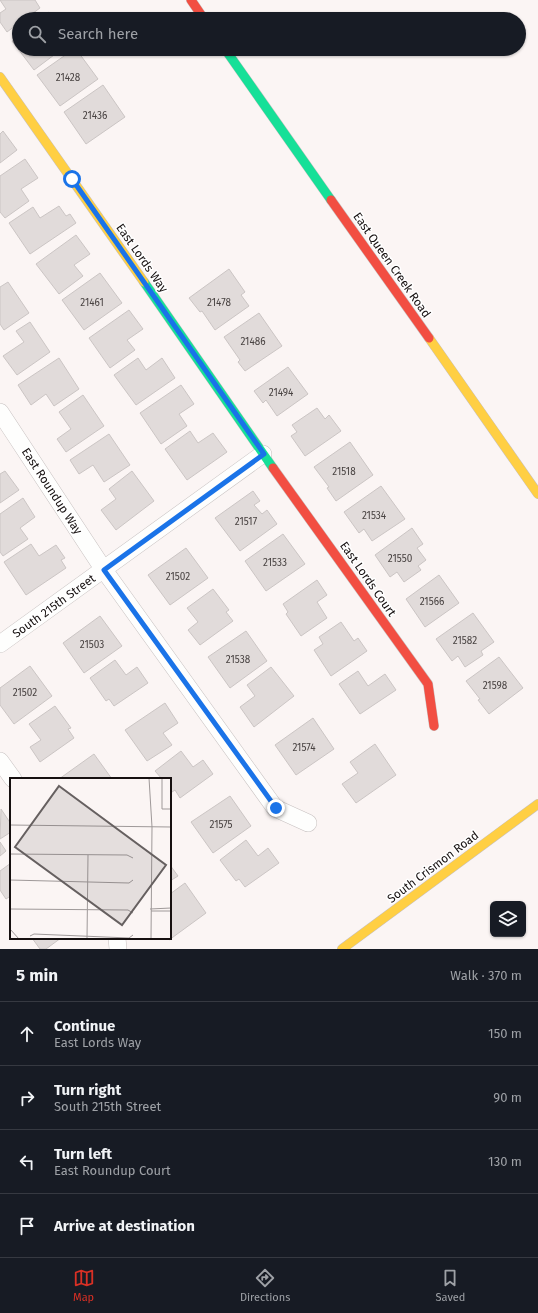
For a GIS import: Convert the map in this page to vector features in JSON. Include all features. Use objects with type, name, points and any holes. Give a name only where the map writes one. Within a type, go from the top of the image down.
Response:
[{"type":"street","points":[[191,0],[199,12]]},
{"type":"street","name":"East Queen Creek Road","points":[[230,56],[538,494]]},
{"type":"street","name":"East Lords Way","points":[[0,78],[264,454]]},
{"type":"street","name":"East Roundup Way","points":[[0,412],[104,570],[276,808],[308,823]]},
{"type":"street","name":"South 215th Street","points":[[0,644],[264,454]]},
{"type":"street","name":"East Lords Court","points":[[264,454],[428,684],[434,726]]},
{"type":"street","points":[[0,761],[12,778]]},
{"type":"street","name":"South Crismon Road","points":[[342,949],[538,804]]},
{"type":"street","points":[[117,939],[118,949]]},
{"type":"building","points":[[0,0],[35,0],[40,8],[35,12],[12,12],[12,28],[7,32],[0,22],[0,13],[6,9]]},
{"type":"building","points":[[23,56],[53,56],[34,70]]},
{"type":"building","points":[[64,56],[81,56],[98,79],[60,106],[37,75]]},
{"type":"building","points":[[103,85],[125,117],[86,144],[64,112]]},
{"type":"building","points":[[3,131],[17,150],[0,163],[0,134]]},
{"type":"building","points":[[25,159],[38,178],[21,189],[29,201],[5,218],[0,212],[0,176]]},
{"type":"building","points":[[59,206],[66,216],[70,214],[76,223],[30,254],[9,223],[33,207],[40,218]]},
{"type":"building","points":[[76,235],[90,254],[74,265],[83,276],[59,294],[36,264]]},
{"type":"building","points":[[229,269],[245,292],[241,295],[249,306],[215,330],[202,311],[200,312],[189,298]]},
{"type":"building","points":[[100,273],[122,303],[84,330],[62,300]]},
{"type":"building","points":[[8,282],[29,313],[4,330],[0,324],[0,287]]},
{"type":"building","points":[[129,310],[143,329],[127,340],[135,350],[110,368],[89,338]]},
{"type":"building","points":[[259,313],[282,346],[245,371],[238,362],[240,360],[224,337]]},
{"type":"building","points":[[30,322],[50,352],[17,375],[3,356],[24,342],[16,331]]},
{"type":"building","points":[[59,358],[79,389],[54,406],[46,394],[31,405],[18,385]]},
{"type":"building","points":[[138,358],[146,370],[162,358],[175,378],[136,405],[114,375]]},
{"type":"building","points":[[288,367],[308,394],[277,416],[266,400],[263,403],[254,391]]},
{"type":"building","points":[[181,385],[194,404],[179,414],[187,426],[161,444],[140,413]]},
{"type":"building","points":[[83,395],[104,426],[66,452],[57,439],[71,429],[59,412]]},
{"type":"building","points":[[317,408],[325,419],[329,415],[341,431],[305,456],[291,436],[297,432],[292,425]]},
{"type":"building","points":[[190,431],[198,443],[213,433],[227,452],[187,480],[165,449]]},
{"type":"building","points":[[109,434],[130,465],[104,482],[93,465],[79,474],[70,460]]},
{"type":"building","points":[[350,442],[373,475],[336,501],[327,488],[329,487],[314,467]]},
{"type":"building","points":[[5,471],[19,490],[0,503],[0,474]]},
{"type":"building","points":[[132,471],[154,501],[116,530],[101,510],[116,499],[109,489]]},
{"type":"building","points":[[381,486],[405,519],[372,541],[364,529],[359,533],[344,512]]},
{"type":"building","points":[[253,491],[260,501],[254,505],[262,514],[267,510],[277,524],[240,551],[215,518]]},
{"type":"building","points":[[23,498],[35,517],[20,528],[28,539],[3,556],[0,552],[0,514]]},
{"type":"building","points":[[412,528],[423,544],[417,548],[426,560],[418,566],[421,570],[404,582],[397,572],[390,577],[375,555]]},
{"type":"building","points":[[283,534],[305,564],[266,591],[245,561]]},
{"type":"building","points":[[31,544],[39,556],[56,545],[65,558],[61,560],[66,568],[26,595],[4,562]]},
{"type":"building","points":[[186,548],[208,578],[170,605],[148,575]]},
{"type":"building","points":[[439,575],[459,603],[425,627],[406,599]]},
{"type":"building","points":[[317,580],[327,595],[317,602],[327,618],[301,636],[286,614],[288,612],[283,604]]},
{"type":"building","points":[[213,589],[229,610],[226,612],[233,621],[200,645],[188,630],[198,622],[187,608]]},
{"type":"building","points":[[473,613],[494,642],[481,651],[483,655],[465,667],[458,656],[452,661],[436,639]]},
{"type":"building","points":[[100,616],[122,646],[84,673],[63,643]]},
{"type":"building","points":[[341,622],[354,641],[358,638],[367,651],[331,676],[314,650],[323,644],[319,637]]},
{"type":"building","points":[[246,631],[267,661],[230,688],[208,657]]},
{"type":"building","points":[[499,657],[523,688],[489,714],[466,681]]},
{"type":"building","points":[[115,660],[126,675],[137,667],[148,683],[114,706],[109,699],[106,701],[90,678]]},
{"type":"building","points":[[30,666],[52,696],[14,724],[0,705],[0,688]]},
{"type":"building","points":[[271,667],[294,696],[254,727],[240,707],[255,696],[247,685]]},
{"type":"building","points":[[358,671],[368,686],[385,674],[396,690],[360,714],[339,684]]},
{"type":"building","points":[[165,703],[178,723],[163,733],[172,745],[147,761],[125,730]]},
{"type":"building","points":[[55,706],[71,728],[68,729],[74,738],[40,762],[30,747],[41,740],[29,724]]},
{"type":"building","points":[[313,718],[334,749],[296,775],[275,745]]},
{"type":"building","points":[[375,744],[396,775],[356,803],[342,784],[358,773],[350,762]]},
{"type":"building","points":[[181,751],[193,767],[203,760],[213,774],[180,798],[175,790],[172,792],[171,791],[171,778],[161,778],[155,771]]},
{"type":"building","points":[[94,754],[111,778],[60,778]]},
{"type":"building","points":[[230,796],[251,826],[213,853],[191,822]]},
{"type":"building","points":[[1,809],[10,822],[10,833],[0,839]]},
{"type":"building","points":[[246,840],[258,856],[268,848],[279,863],[245,887],[239,879],[236,881],[220,860]]},
{"type":"building","points":[[0,842],[6,851],[0,856]]},
{"type":"building","points":[[10,864],[10,898],[9,897],[6,899],[0,890],[0,871]]},
{"type":"building","points":[[171,866],[178,876],[171,880]]},
{"type":"building","points":[[185,883],[206,913],[171,939],[171,893]]},
{"type":"building","points":[[33,939],[60,939],[46,949],[40,949]]},
{"type":"traffic: fast","points":[[230,56],[331,200]]},
{"type":"traffic: fast","points":[[144,282],[273,468]]},
{"type":"traffic: slow","points":[[0,77],[144,282]]},
{"type":"traffic: slow","points":[[429,338],[538,494]]},
{"type":"traffic: slow","points":[[342,949],[538,804]]},
{"type":"traffic: jam","points":[[191,0],[199,12]]},
{"type":"traffic: jam","points":[[331,200],[429,338]]},
{"type":"traffic: jam","points":[[273,468],[428,684],[434,726]]},
{"type":"route","points":[[72,179],[264,454],[104,570],[276,808]]}]
